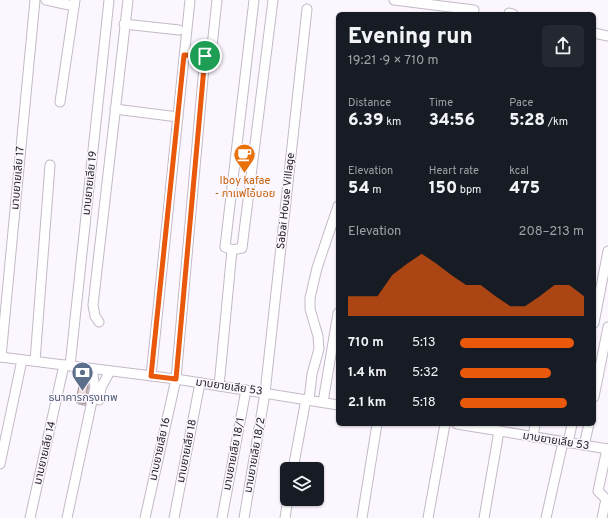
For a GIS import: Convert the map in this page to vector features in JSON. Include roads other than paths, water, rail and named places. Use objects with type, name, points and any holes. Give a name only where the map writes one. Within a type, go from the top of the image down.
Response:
[{"type":"street","name":"มาบยายเลีย 17","points":[[1,357],[35,0]]},
{"type":"street","points":[[46,0],[74,3],[60,102]]},
{"type":"street","name":"มาบยายเลีย 19","points":[[67,366],[109,0]]},
{"type":"street","points":[[99,322],[95,316],[93,305],[124,24],[128,0]]},
{"type":"street","points":[[151,376],[190,0]]},
{"type":"street","points":[[184,55],[211,56],[217,0]]},
{"type":"street","points":[[254,0],[225,247],[232,250],[242,248],[273,0]]},
{"type":"street","points":[[394,0],[474,12],[473,0]]},
{"type":"street","name":"Sabai House Village","points":[[265,392],[307,8]]},
{"type":"street","points":[[124,24],[179,30]]},
{"type":"street","points":[[596,34],[608,36]]},
{"type":"street","name":"มาบยายเลีย 16","points":[[145,518],[176,379],[205,56]]},
{"type":"street","points":[[115,109],[178,117]]},
{"type":"street","points":[[240,115],[258,118]]},
{"type":"street","points":[[35,361],[50,165]]},
{"type":"street","points":[[295,462],[312,374],[319,350],[318,336],[310,309],[310,298],[317,268],[336,212]]},
{"type":"street","points":[[219,386],[232,250]]},
{"type":"street","points":[[596,313],[608,252]]},
{"type":"street","points":[[323,402],[336,325]]},
{"type":"street","points":[[596,387],[608,327]]},
{"type":"street","name":"มาบยายเลีย 53","points":[[1,357],[176,379],[265,392],[336,405]]},
{"type":"street","points":[[0,464],[22,360]]},
{"type":"street","name":"มาบยายเลีย 14","points":[[30,518],[67,366]]},
{"type":"street","points":[[73,518],[96,387],[92,369]]},
{"type":"street","points":[[67,518],[80,474],[101,388],[110,371]]},
{"type":"street","name":"มาบยายเลีย 18","points":[[174,518],[200,383]]},
{"type":"street","name":"มาบยายเลีย 18/1","points":[[222,518],[246,390]]},
{"type":"street","name":"มาบยายเลีย 18/2","points":[[244,518],[265,392]]},
{"type":"street","points":[[362,518],[377,426]]},
{"type":"street","points":[[428,518],[444,426]]},
{"type":"street","points":[[516,434],[518,426]]},
{"type":"street","points":[[533,437],[535,426]]},
{"type":"street","points":[[546,518],[565,442],[571,426]]},
{"type":"street","points":[[584,445],[588,426]]},
{"type":"street","name":"มาบยายเลีย 53","points":[[488,427],[499,431],[607,449]]},
{"type":"street","points":[[484,518],[499,431]]},
{"type":"street","points":[[602,518],[606,499],[598,491],[607,449]]},
{"type":"street","points":[[285,518],[287,506]]},
{"type":"place","name":"Iboy kafae - กาแฟไอ้บอย","points":[[245,174]]},
{"type":"place","name":"ธนาคารกรุงเทพ","points":[[83,392]]}]
